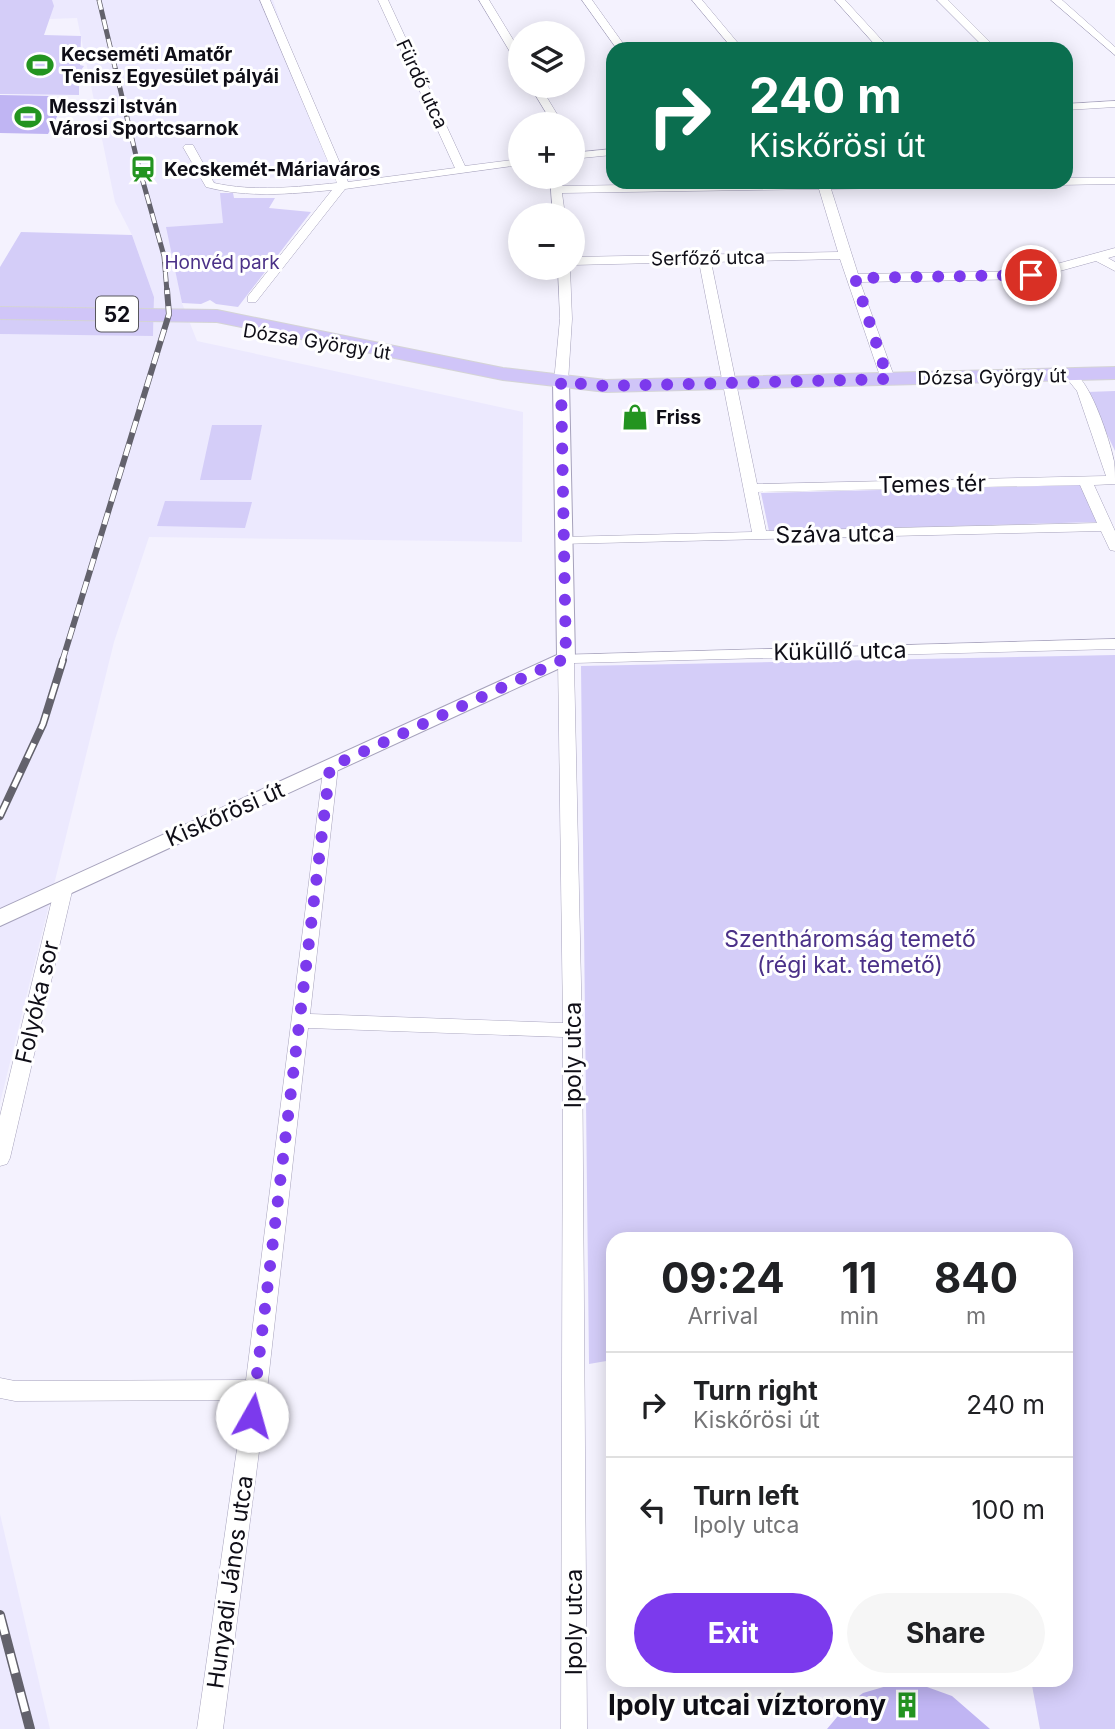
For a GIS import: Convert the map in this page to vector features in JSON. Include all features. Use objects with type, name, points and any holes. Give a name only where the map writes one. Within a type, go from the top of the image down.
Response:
[{"type":"main road","name":"52","points":[[0,313],[169,314],[229,323]]},
{"type":"main road","name":"52","points":[[0,322],[229,323]]},
{"type":"main road","name":"Dózsa György út","points":[[229,323],[356,352],[410,356],[503,374],[606,386],[1115,373]]},
{"type":"street","points":[[265,0],[343,184]]},
{"type":"street","name":"Fürdő utca","points":[[383,0],[461,169]]},
{"type":"street","points":[[484,0],[508,40]]},
{"type":"street","points":[[587,0],[617,42]]},
{"type":"street","points":[[697,0],[732,42]]},
{"type":"street","points":[[840,0],[879,42]]},
{"type":"street","points":[[942,0],[985,42]]},
{"type":"street","points":[[1056,0],[1115,52]]},
{"type":"street","points":[[1073,106],[1115,103]]},
{"type":"street","points":[[189,147],[206,181],[222,189],[240,191],[343,184],[508,163]]},
{"type":"street","points":[[585,153],[606,152]]},
{"type":"street","points":[[1073,182],[1115,181]]},
{"type":"street","points":[[251,299],[343,184]]},
{"type":"street","points":[[558,203],[556,190],[606,189]]},
{"type":"street","points":[[825,189],[845,256],[855,278],[888,379]]},
{"type":"street","points":[[855,278],[1031,275],[1115,252]]},
{"type":"street","name":"Serfőző utca","points":[[585,261],[845,256]]},
{"type":"street","points":[[1097,256],[1115,267]]},
{"type":"street","points":[[704,257],[760,536]]},
{"type":"street","points":[[561,382],[566,319],[564,280]]},
{"type":"street","points":[[1071,375],[1083,391],[1114,480]]},
{"type":"street","name":"Ipoly utca","points":[[561,382],[573,1030],[574,1729]]},
{"type":"street","points":[[1084,480],[1115,547]]},
{"type":"street","name":"Temes tér","points":[[750,488],[1114,480]]},
{"type":"street","name":"Száva utca","points":[[563,541],[1107,527]]},
{"type":"street","name":"Küküllő utca","points":[[566,658],[1115,644]]},
{"type":"street","name":"Kiskőrösi út","points":[[0,918],[566,658]]},
{"type":"street","name":"Hunyadi János utca","points":[[210,1729],[256,1390],[330,767]]},
{"type":"street","name":"Folyóka sor","points":[[0,1158],[64,887]]},
{"type":"street","points":[[299,1021],[573,1030]]},
{"type":"street","points":[[0,1388],[15,1391],[256,1390]]},
{"type":"shaded area","points":[[52,0],[273,0],[333,175],[215,180],[222,197],[223,223],[167,227],[182,303],[197,341],[523,412],[522,542],[149,537],[114,642],[0,1103],[0,334],[153,335],[154,297],[132,235],[115,202],[77,18],[50,19]]},
{"type":"shaded area","points":[[0,1514],[50,1729],[0,1729]]},
{"type":"green space","name":"Kecseméti Amatőr Tenisz Egyesület pályái","points":[[0,0],[52,0],[54,6],[44,35],[81,36],[80,65],[84,66],[79,73],[79,95],[0,94]]},
{"type":"green space","name":"Honvéd park","points":[[220,193],[233,193],[234,198],[275,198],[269,208],[311,212],[238,307],[216,304],[210,300],[201,304],[182,303],[166,227],[223,223]]},
{"type":"green space","points":[[21,232],[132,235],[154,297],[153,336],[0,334],[0,267]]},
{"type":"green space","points":[[1115,391],[1115,451],[1087,392]]},
{"type":"green space","points":[[212,425],[262,425],[251,480],[200,480]]},
{"type":"green space","points":[[1081,485],[1097,522],[769,531],[761,493]]},
{"type":"green space","points":[[165,501],[252,502],[245,528],[157,526]]},
{"type":"green space","name":"Szentháromság temető (régi kat. temető)","points":[[1115,655],[1115,1729],[1040,1729],[1032,1687],[1073,1687],[1073,1232],[606,1232],[606,1361],[589,1364],[581,666]]},
{"type":"building","name":"Messzi István Városi Sportcsarnok","points":[[0,95],[54,96],[51,101],[65,101],[48,134],[0,133]]},
{"type":"building","name":"Ipoly utcai víztorony","points":[[883,1687],[927,1687],[952,1696],[990,1729],[827,1729],[848,1704],[863,1693]]},
{"type":"railway","points":[[99,0],[138,164],[164,256],[167,292]]},
{"type":"railway","points":[[62,662],[169,314],[167,290]]},
{"type":"railway","points":[[0,816],[43,724],[63,660]]},
{"type":"railway","points":[[0,1615],[30,1729]]},
{"type":"place","name":"Kecseméti Amatőr Tenisz Egyesület pályái","points":[[40,65]]},
{"type":"place","name":"Messzi István Városi Sportcsarnok","points":[[28,117]]},
{"type":"place","name":"Kecskemét-Máriaváros","points":[[143,169]]},
{"type":"place","name":"Friss","points":[[635,417]]},
{"type":"place","name":"Ipoly utcai víztorony","points":[[907,1705]]},
{"type":"route","points":[[252,1416],[330,767],[566,658],[561,382],[606,386],[888,379],[855,278],[1031,275]]}]
